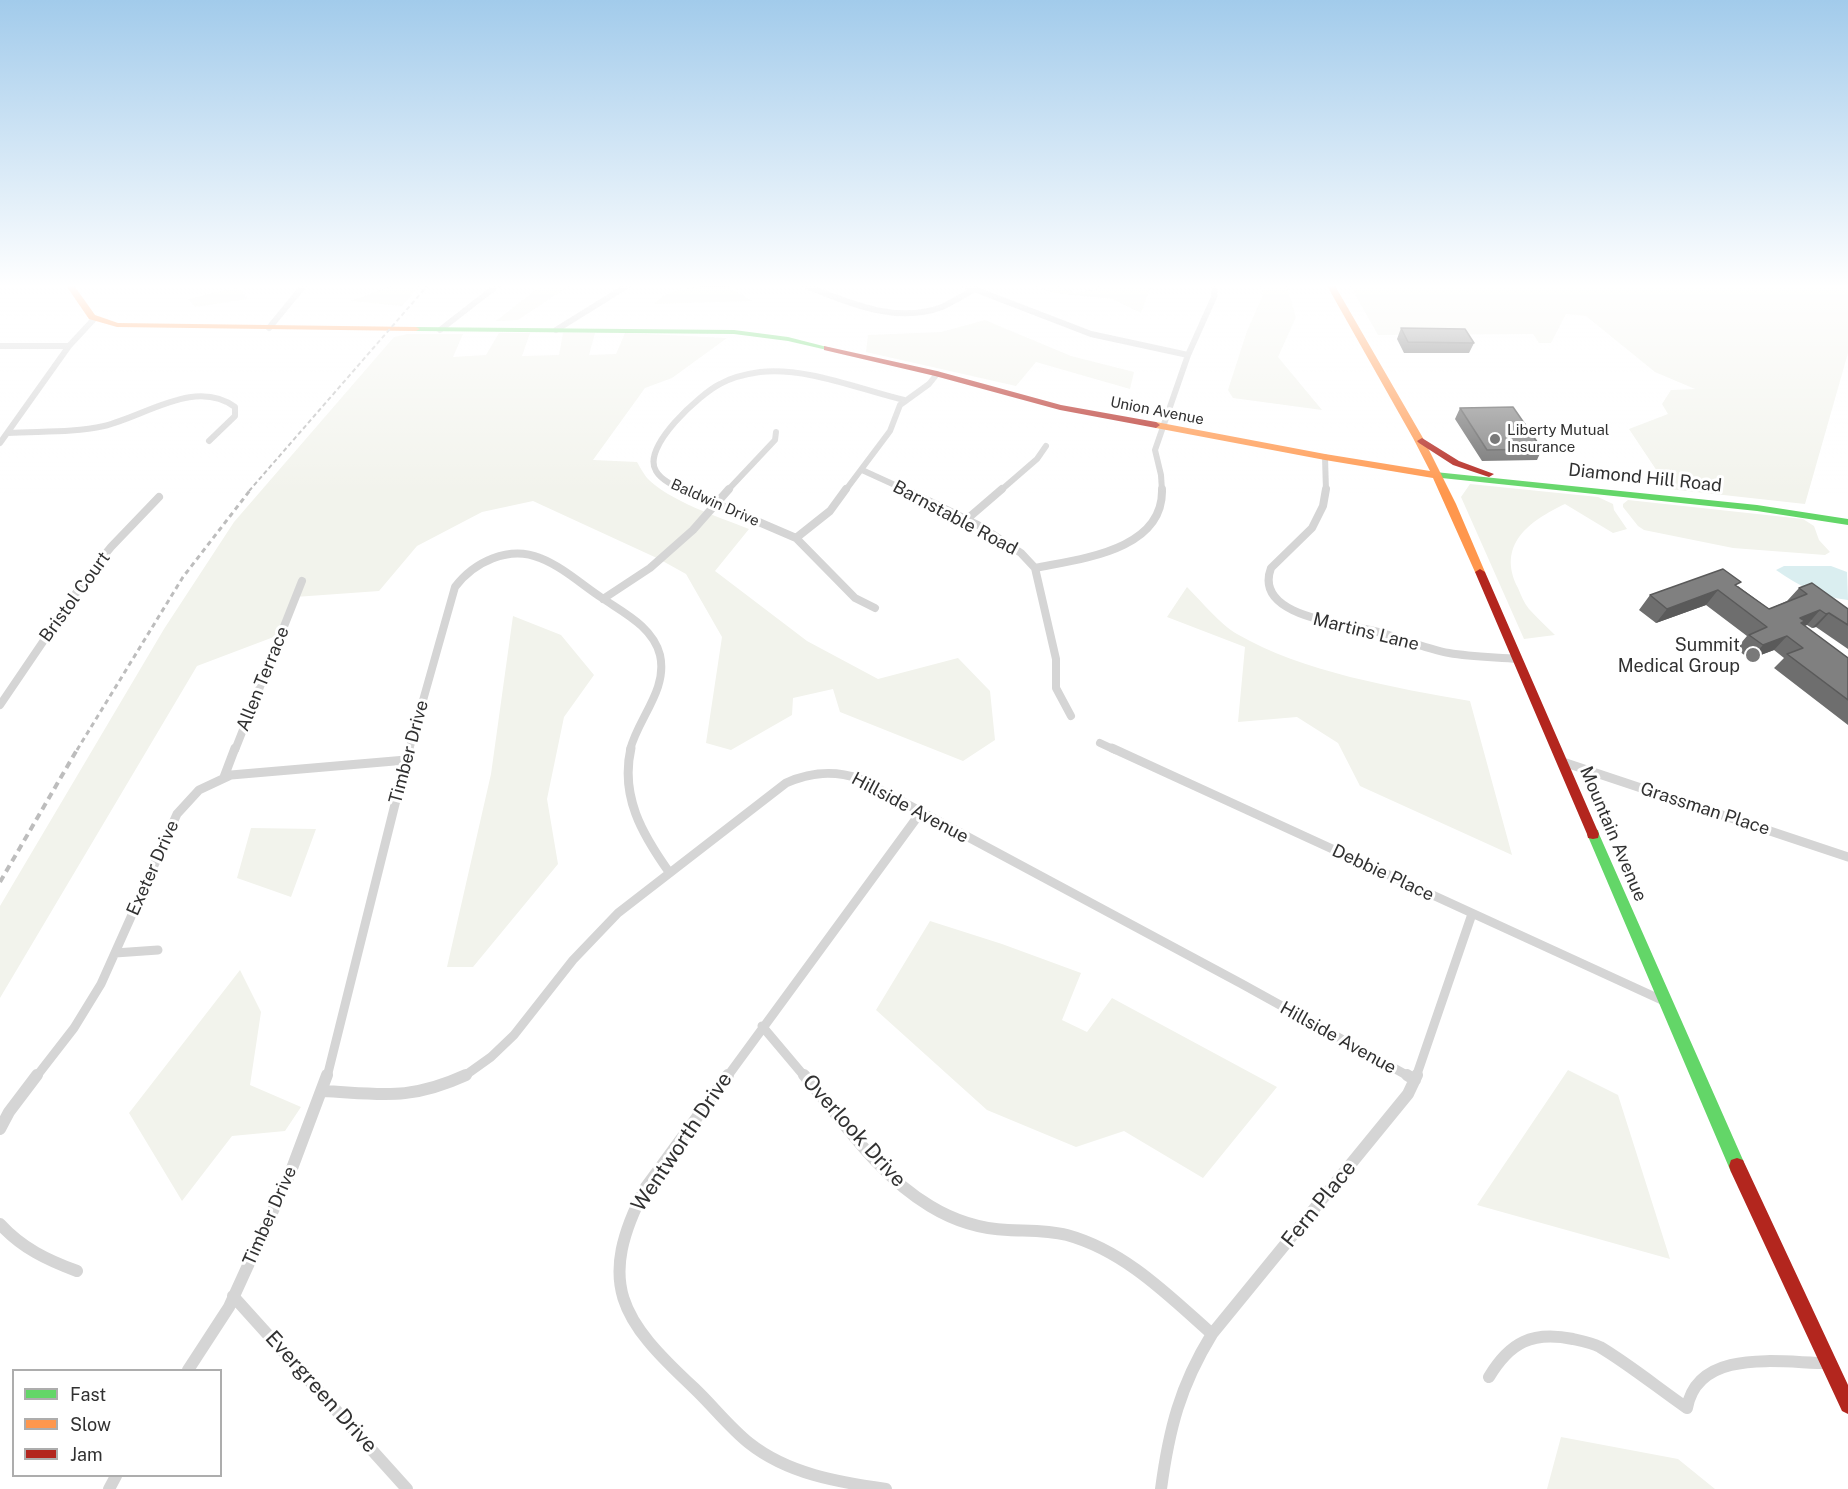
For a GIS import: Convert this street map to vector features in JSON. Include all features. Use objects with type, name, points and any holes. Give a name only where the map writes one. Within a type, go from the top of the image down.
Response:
[{"type":"main road","name":"Union Avenue","points":[[853,353],[1059,407],[1163,428],[1437,475]]},
{"type":"main road","name":"Mountain Avenue","points":[[1370,353],[1437,475],[1728,1146],[1848,1406]]},
{"type":"main road","points":[[1418,438],[1464,467],[1516,483]]},
{"type":"main road","name":"Diamond Hill Road","points":[[1437,475],[1772,510],[1848,522]]},
{"type":"street","points":[[0,443],[64,353]]},
{"type":"street","points":[[1035,568],[1105,555],[1121,548],[1144,532],[1152,523],[1162,497],[1161,475],[1155,450],[1188,355],[1181,353]]},
{"type":"street","name":"Baldwin Drive","points":[[875,608],[855,598],[796,538],[668,483],[655,470],[652,456],[667,431],[720,383],[754,372],[779,371],[904,400]]},
{"type":"street","points":[[796,538],[830,511],[890,431],[895,415],[904,400],[921,390],[937,374]]},
{"type":"street","points":[[8,433],[106,426],[184,398],[208,397],[227,400],[235,407],[235,416],[209,441]]},
{"type":"street","points":[[603,599],[650,568],[693,530],[714,504],[763,455],[775,440],[776,432]]},
{"type":"street","points":[[966,520],[1036,459],[1046,446]]},
{"type":"street","name":"Martins Lane","points":[[1325,457],[1328,486],[1322,511],[1307,534],[1279,558],[1269,570],[1270,585],[1276,597],[1292,610],[1311,619],[1370,630],[1449,653],[1518,658]]},
{"type":"street","name":"Barnstable Road","points":[[862,470],[966,520],[1015,547],[1035,568],[1056,659],[1056,688],[1071,716]]},
{"type":"street","name":"Bristol Court","points":[[0,705],[89,574],[111,547],[159,497]]},
{"type":"street","name":"Timber Drive","points":[[189,1369],[229,1307],[291,1171],[322,1091],[348,999],[406,760],[455,587],[469,570],[498,556],[530,555],[548,561],[644,628],[654,641],[660,656],[661,673],[657,691],[632,742],[627,788],[629,803],[641,832],[669,872]]},
{"type":"street","name":"Allen Terrace","points":[[224,777],[302,581]]},
{"type":"street","name":"Debbie Place","points":[[1100,743],[1666,1003]]},
{"type":"street","name":"Exeter Drive","points":[[0,1129],[9,1112],[74,1028],[101,984],[177,814],[199,790],[224,777],[242,773],[406,760]]},
{"type":"street","name":"Grassman Place","points":[[1563,762],[1848,857]]},
{"type":"street","name":"Hillside Avenue","points":[[322,1091],[416,1094],[443,1085],[476,1069],[494,1056],[520,1030],[593,937],[669,872],[775,790],[805,775],[832,772],[852,775],[1242,984],[1414,1080]]},
{"type":"street","name":"Wentworth Drive","points":[[886,1489],[828,1480],[768,1456],[742,1436],[642,1336],[626,1306],[620,1257],[633,1209],[653,1178],[762,1026],[921,812]]},
{"type":"street","name":"Fern Place","points":[[1161,1489],[1168,1431],[1188,1375],[1212,1334],[1393,1114],[1414,1080],[1472,914]]},
{"type":"street","points":[[115,953],[158,950]]},
{"type":"street","name":"Overlook Drive","points":[[762,1026],[882,1167],[913,1195],[930,1206],[966,1222],[1006,1230],[1046,1231],[1076,1238],[1105,1249],[1141,1272],[1212,1334]]},
{"type":"street","points":[[0,1224],[14,1240],[35,1256],[76,1271]]},
{"type":"street","name":"Evergreen Drive","points":[[233,1296],[407,1489]]},
{"type":"street","points":[[1489,1377],[1496,1361],[1515,1342],[1547,1337],[1582,1341],[1598,1346],[1687,1408],[1689,1395],[1710,1371],[1730,1365],[1827,1363]]},
{"type":"shaded area","points":[[380,353],[455,353],[453,357],[706,353],[672,378],[645,388],[593,460],[637,462],[647,478],[668,494],[695,508],[749,529],[715,571],[807,641],[878,679],[958,658],[990,691],[995,740],[963,761],[840,712],[833,689],[793,698],[792,715],[731,750],[706,743],[722,637],[686,574],[659,559],[533,501],[482,512],[417,546],[379,591],[295,597],[279,635],[197,666],[0,998],[0,906],[164,629],[234,522]]},
{"type":"shaded area","points":[[873,353],[1065,353],[1134,372],[1130,389],[1036,362],[1016,386]]},
{"type":"shaded area","points":[[1240,353],[1280,353],[1278,357],[1322,410],[1233,398],[1228,390]]},
{"type":"shaded area","points":[[1632,353],[1848,353],[1805,504],[1669,489],[1629,429],[1668,414],[1662,404],[1671,390],[1695,389],[1655,372]]},
{"type":"shaded area","points":[[1470,484],[1598,497],[1613,504],[1614,510],[1627,529],[1613,533],[1565,504],[1539,518],[1520,536],[1514,547],[1511,559],[1512,573],[1523,599],[1529,609],[1555,635],[1524,639],[1461,497]]},
{"type":"shaded area","points":[[1628,500],[1803,519],[1814,526],[1819,540],[1830,552],[1825,555],[1733,548],[1644,530],[1623,507]]},
{"type":"shaded area","points":[[1784,566],[1831,566],[1847,572],[1848,600],[1828,596],[1802,586],[1776,570]]},
{"type":"shaded area","points":[[1187,587],[1231,630],[1290,659],[1350,677],[1470,701],[1512,855],[1360,786],[1338,743],[1297,717],[1238,722],[1245,647],[1167,617]]},
{"type":"shaded area","points":[[513,616],[561,635],[594,675],[564,717],[547,799],[558,864],[473,967],[447,967],[491,774]]},
{"type":"shaded area","points":[[251,828],[316,829],[291,897],[237,878]]},
{"type":"shaded area","points":[[930,921],[1081,973],[1062,1020],[1087,1032],[1112,998],[1277,1087],[1203,1178],[1124,1131],[1076,1147],[987,1110],[876,1010]]},
{"type":"shaded area","points":[[240,970],[261,1012],[250,1085],[301,1107],[285,1131],[232,1136],[182,1201],[129,1113]]},
{"type":"shaded area","points":[[1568,1070],[1618,1095],[1670,1259],[1477,1205]]},
{"type":"shaded area","points":[[1561,1437],[1678,1459],[1715,1489],[1547,1489]]},
{"type":"building","points":[[1513,407],[1542,449],[1487,450],[1460,408]]},
{"type":"building","points":[[1723,569],[1741,582],[1735,585],[1769,609],[1807,594],[1799,588],[1812,583],[1848,609],[1848,625],[1820,610],[1800,618],[1805,621],[1801,623],[1848,658],[1848,700],[1787,654],[1803,648],[1787,636],[1763,645],[1749,635],[1767,627],[1718,590],[1667,609],[1650,595]]},
{"type":"railway","points":[[249,491],[369,353]]},
{"type":"railway","points":[[77,750],[183,577],[251,489]]},
{"type":"railway","points":[[0,882],[78,748]]},
{"type":"traffic: fast","points":[[1435,475],[1757,508],[1848,522]]},
{"type":"traffic: fast","points":[[1593,834],[1737,1166]]},
{"type":"traffic: slow","points":[[1370,353],[1418,438],[1451,504],[1480,572]]},
{"type":"traffic: slow","points":[[1156,425],[1435,475]]},
{"type":"traffic: jam","points":[[850,353],[1060,407],[1156,425]]},
{"type":"traffic: jam","points":[[1422,441],[1456,463],[1489,474]]},
{"type":"traffic: jam","points":[[1480,572],[1593,834]]},
{"type":"traffic: jam","points":[[1737,1166],[1848,1405]]},
{"type":"place","name":"Liberty Mutual Insurance","points":[[1495,439]]},
{"type":"place","name":"Summit Medical Group","points":[[1753,655]]}]
